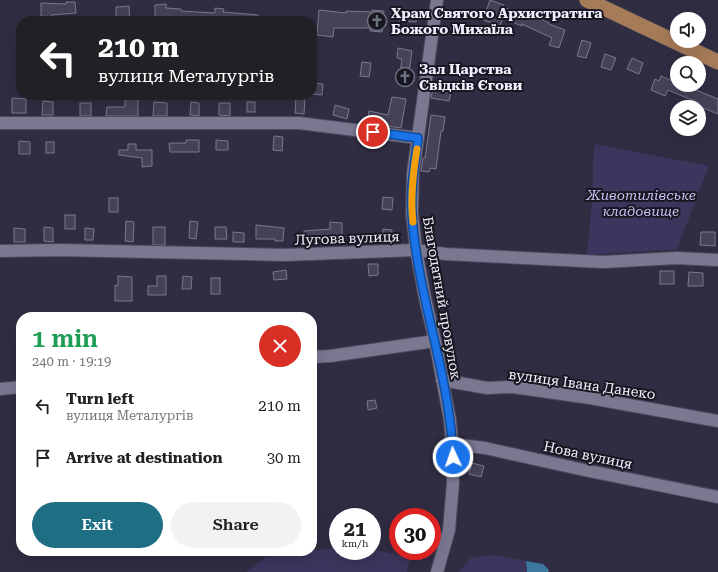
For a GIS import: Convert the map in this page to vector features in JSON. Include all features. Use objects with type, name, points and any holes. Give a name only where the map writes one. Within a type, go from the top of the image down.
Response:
[{"type":"main road","points":[[587,0],[718,62]]},
{"type":"street","name":"Благодатний провулок","points":[[437,0],[413,174],[412,213],[416,250],[450,420],[452,444],[453,483],[449,530],[437,572]]},
{"type":"street","points":[[0,123],[299,123],[418,138]]},
{"type":"street","name":"Лугова вулиця","points":[[0,250],[285,255],[416,250],[446,254],[603,262],[676,258],[718,260]]},
{"type":"street","points":[[317,357],[435,341]]},
{"type":"street","name":"вулиця Івана Данеко","points":[[442,380],[487,388],[513,386],[718,421]]},
{"type":"street","points":[[0,389],[16,388]]},
{"type":"street","name":"Нова вулиця","points":[[452,444],[485,448],[718,497]]},
{"type":"green space","name":"Животилівське кладовище","points":[[595,144],[709,166],[677,249],[587,255],[593,191],[593,159]]},
{"type":"green space","points":[[329,549],[329,560],[381,560],[381,551],[389,553],[389,560],[410,560],[407,572],[246,572],[266,557],[317,556],[317,550]]},
{"type":"green space","points":[[494,555],[526,561],[527,572],[458,572],[471,558]]},
{"type":"water","points":[[526,561],[543,564],[549,570],[548,572],[527,572]]},
{"type":"building","points":[[490,0],[535,20],[537,17],[549,24],[565,30],[559,48],[549,45],[552,38],[522,24],[522,26],[503,18],[500,26],[483,20]]},
{"type":"building","points":[[66,2],[75,2],[76,13],[41,16],[41,3],[66,4]]},
{"type":"building","points":[[166,4],[166,8],[181,9],[181,11],[215,13],[215,8],[224,9],[223,12],[258,16],[155,16],[155,5]]},
{"type":"building","points":[[129,6],[130,16],[116,16],[116,7]]},
{"type":"building","points":[[319,10],[346,13],[346,11],[384,11],[382,32],[370,31],[370,28],[334,28],[333,37],[317,35]]},
{"type":"building","points":[[399,10],[416,11],[416,22],[399,21]]},
{"type":"building","points":[[582,40],[591,43],[586,58],[577,56]]},
{"type":"building","points":[[398,48],[412,51],[409,83],[399,81],[402,59],[397,58]]},
{"type":"building","points":[[605,54],[616,58],[611,70],[601,67]]},
{"type":"building","points":[[632,58],[643,63],[639,74],[627,69]]},
{"type":"building","points":[[362,62],[371,63],[369,77],[360,76]]},
{"type":"building","points":[[661,76],[670,80],[670,91],[668,90],[665,96],[651,90],[655,79],[659,81]]},
{"type":"building","points":[[317,83],[323,84],[322,95],[317,94]]},
{"type":"building","points":[[433,89],[451,92],[449,101],[431,98]]},
{"type":"building","points":[[673,92],[701,92],[718,99],[718,114],[706,109],[706,100],[692,100]]},
{"type":"building","points":[[392,97],[406,99],[401,128],[367,123],[369,111],[388,115]]},
{"type":"building","points":[[12,98],[16,98],[16,100],[26,100],[26,113],[12,113]]},
{"type":"building","points":[[125,100],[138,100],[138,116],[106,116],[107,107],[125,107]]},
{"type":"building","points":[[296,100],[305,100],[304,114],[295,113]]},
{"type":"building","points":[[43,101],[53,102],[53,115],[42,115]]},
{"type":"building","points":[[154,102],[167,103],[167,116],[153,116]]},
{"type":"building","points":[[191,102],[199,103],[199,116],[190,115]]},
{"type":"building","points":[[247,102],[255,102],[255,112],[247,112]]},
{"type":"building","points":[[80,103],[91,103],[91,116],[80,116]]},
{"type":"building","points":[[219,103],[230,103],[230,116],[219,115]]},
{"type":"building","points":[[335,105],[349,109],[347,119],[333,115]]},
{"type":"building","points":[[431,115],[445,117],[443,131],[441,131],[436,169],[430,168],[429,172],[421,171],[423,158],[425,158]]},
{"type":"building","points":[[274,136],[283,137],[282,151],[273,150]]},
{"type":"building","points":[[186,140],[199,140],[199,152],[170,152],[169,143],[186,143]]},
{"type":"building","points":[[216,140],[228,141],[228,150],[216,150]]},
{"type":"building","points":[[19,141],[30,142],[30,154],[19,154]]},
{"type":"building","points":[[46,142],[54,142],[54,153],[46,153]]},
{"type":"building","points":[[128,144],[136,144],[136,150],[152,150],[152,166],[142,167],[142,158],[119,155],[119,150],[128,150]]},
{"type":"building","points":[[383,197],[393,198],[392,210],[382,209]]},
{"type":"building","points":[[109,198],[118,198],[118,212],[109,212]]},
{"type":"building","points":[[65,215],[75,215],[75,229],[65,229]]},
{"type":"building","points":[[126,221],[134,222],[133,242],[125,241]]},
{"type":"building","points":[[190,221],[198,222],[196,239],[189,238]]},
{"type":"building","points":[[330,222],[342,223],[342,238],[316,237],[316,240],[304,240],[304,231],[330,229]]},
{"type":"building","points":[[256,225],[284,228],[283,241],[275,241],[275,239],[256,239]]},
{"type":"building","points":[[44,227],[53,228],[53,242],[44,241]]},
{"type":"building","points":[[153,227],[165,227],[165,245],[153,245]]},
{"type":"building","points":[[215,227],[226,227],[227,239],[215,239]]},
{"type":"building","points":[[14,228],[25,229],[25,242],[14,242]]},
{"type":"building","points":[[85,228],[94,229],[93,240],[85,240]]},
{"type":"building","points":[[383,229],[392,230],[391,240],[382,240]]},
{"type":"building","points":[[233,232],[244,233],[244,242],[233,242]]},
{"type":"building","points":[[701,232],[715,232],[715,246],[700,245]]},
{"type":"building","points":[[368,264],[378,264],[378,275],[369,276]]},
{"type":"building","points":[[286,270],[287,279],[274,280],[273,272]]},
{"type":"building","points":[[660,271],[674,271],[674,284],[660,284]]},
{"type":"building","points":[[689,272],[703,273],[703,286],[688,286]]},
{"type":"building","points":[[118,276],[132,277],[132,301],[115,301],[115,285],[118,286]]},
{"type":"building","points":[[157,276],[166,276],[166,295],[148,295],[148,286],[157,286]]},
{"type":"building","points":[[183,276],[192,277],[191,289],[182,289]]},
{"type":"building","points":[[211,278],[220,278],[220,294],[211,294]]},
{"type":"building","points":[[375,400],[377,408],[368,410],[367,401]]},
{"type":"building","points":[[472,463],[484,466],[481,477],[469,474]]},
{"type":"slow traffic","points":[[413,222],[413,174],[417,149]]},
{"type":"place","name":"Храм Святого Архистратига Божого Михаїла","points":[[377,21]]},
{"type":"place","name":"Зал Царства Свідків Єгови","points":[[405,77]]},
{"type":"route","points":[[373,132],[418,138],[413,174],[412,213],[416,250],[450,420],[453,457]]}]
